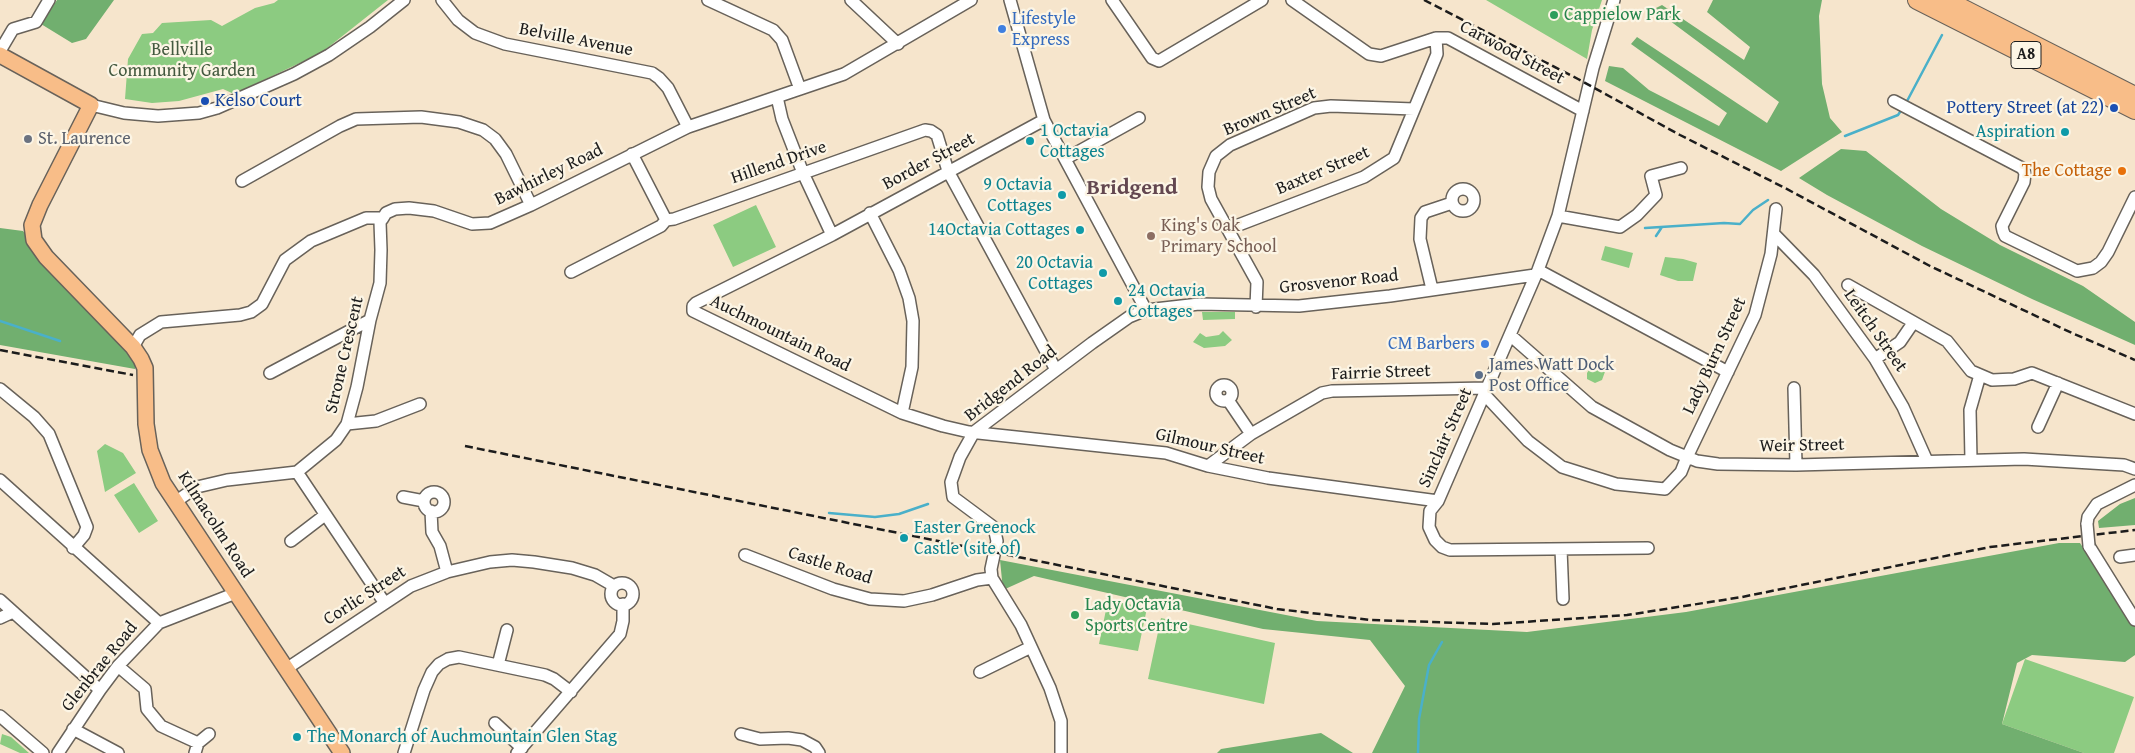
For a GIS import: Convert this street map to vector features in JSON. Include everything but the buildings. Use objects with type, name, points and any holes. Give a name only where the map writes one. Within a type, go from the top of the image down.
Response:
[{"type":"highway","name":"A8","points":[[1918,0],[2086,78],[2135,96]]},
{"type":"highway","name":"A8","points":[[1946,0],[2086,78],[2135,110]]},
{"type":"main road","points":[[0,56],[91,105]]},
{"type":"main road","name":"Kilmacolm Road","points":[[91,105],[40,204],[32,225],[34,240],[46,258],[133,347],[145,368],[146,424],[150,450],[163,483],[342,753]]},
{"type":"street","points":[[0,51],[13,29],[36,22],[49,0]]},
{"type":"street","points":[[91,105],[124,113],[158,116],[199,113],[217,108],[294,74],[329,55],[370,27],[404,0]]},
{"type":"street","name":"Belville Avenue","points":[[442,0],[458,20],[475,32],[505,44],[652,73],[660,78],[668,88],[688,127]]},
{"type":"street","points":[[708,0],[773,30],[782,40],[800,89]]},
{"type":"street","points":[[851,0],[898,44]]},
{"type":"street","name":"Bawhirley Road","points":[[133,347],[140,335],[161,322],[240,315],[251,312],[262,304],[286,260],[311,241],[366,218],[383,218],[386,213],[395,209],[409,208],[434,212],[472,224],[490,223],[531,205],[688,127],[844,74],[972,0]]},
{"type":"street","points":[[1010,0],[1044,120],[1146,310]]},
{"type":"street","points":[[1112,0],[1152,58],[1159,61],[1262,0]]},
{"type":"street","name":"Carwood Street","points":[[1292,0],[1364,51],[1375,56],[1387,55],[1436,38],[1452,39],[1583,110]]},
{"type":"street","name":"Sinclair Street","points":[[1614,0],[1593,68],[1558,216],[1537,273],[1486,391],[1438,501],[1430,511],[1429,527],[1435,540],[1442,547],[1458,550],[1648,548]]},
{"type":"street","name":"Baxter Street","points":[[1228,229],[1364,177],[1394,158],[1437,54],[1436,38]]},
{"type":"street","points":[[777,97],[782,119],[803,173],[832,235]]},
{"type":"street","points":[[1894,101],[2022,168],[2024,182],[2002,226],[2005,236],[2077,271],[2093,268],[2101,262],[2108,252],[2135,197]]},
{"type":"street","name":"Brown Street","points":[[1256,307],[1257,282],[1212,199],[1208,187],[1209,172],[1216,156],[1230,145],[1314,108],[1331,106],[1414,109]]},
{"type":"street","points":[[242,181],[356,119],[421,117],[459,122],[483,130],[495,139],[506,154],[531,205]]},
{"type":"street","points":[[1065,159],[1139,118]]},
{"type":"street","name":"Border Street","points":[[832,235],[1044,120]]},
{"type":"street","name":"Hillend Drive","points":[[571,272],[661,226],[666,220],[674,219],[925,130],[937,135],[948,171]]},
{"type":"street","points":[[632,154],[666,220]]},
{"type":"street","points":[[1558,216],[1620,226],[1637,215],[1656,195],[1651,176],[1681,168]]},
{"type":"street","points":[[948,171],[1056,370]]},
{"type":"street","points":[[1432,289],[1420,239],[1421,218],[1425,212],[1452,203]]},
{"type":"street","name":"Lady Burn Street","points":[[1486,391],[1528,441],[1562,467],[1616,484],[1664,490],[1681,472],[1759,305],[1774,234],[1776,209]]},
{"type":"street","points":[[870,213],[899,270],[909,298],[913,321],[912,367],[902,413]]},
{"type":"street","name":"Strone Crescent","points":[[297,472],[336,440],[347,424],[380,283],[380,222],[383,218]]},
{"type":"street","name":"Leitch Street","points":[[1774,234],[1814,275],[1875,358],[1904,407],[1927,461]]},
{"type":"street","name":"Auchmountain Road","points":[[832,235],[696,303],[693,306],[693,311],[902,413],[944,426],[974,432]]},
{"type":"street","points":[[589,263],[596,274]]},
{"type":"street","points":[[1537,273],[1728,372]]},
{"type":"street","name":"Grosvenor Road","points":[[1146,310],[1199,304],[1256,307],[1299,306],[1390,296],[1537,273]]},
{"type":"street","points":[[1848,285],[1866,288],[1913,323],[1948,341],[1971,371],[1992,380],[2014,380],[2032,373],[2135,414]]},
{"type":"street","name":"Bridgend Road","points":[[992,578],[991,569],[997,541],[995,532],[992,526],[954,497],[951,482],[960,457],[974,432],[1129,317],[1146,310]]},
{"type":"street","points":[[270,374],[370,320]]},
{"type":"street","points":[[1875,358],[1900,342],[1913,323]]},
{"type":"street","name":"Weir Street","points":[[1510,335],[1592,407],[1670,450],[1697,461],[1718,464],[1796,465],[1971,460],[2080,461],[2124,464],[2135,469]]},
{"type":"street","points":[[1971,460],[1970,410],[1980,375]]},
{"type":"street","points":[[2038,427],[2058,384]]},
{"type":"street","points":[[1794,388],[1796,465]]},
{"type":"street","points":[[0,389],[34,417],[49,434],[87,527],[84,535],[73,548]]},
{"type":"street","name":"Fairrie Street","points":[[1208,466],[1251,434],[1322,393],[1332,391],[1486,391]]},
{"type":"street","points":[[1228,400],[1251,434]]},
{"type":"street","points":[[347,424],[376,421],[420,404]]},
{"type":"street","name":"Gilmour Street","points":[[974,432],[1166,453],[1208,466],[1268,478],[1438,501]]},
{"type":"street","points":[[175,502],[197,487],[227,480],[297,472],[384,602]]},
{"type":"street","points":[[0,480],[73,548],[159,623]]},
{"type":"street","points":[[2135,484],[2097,504],[2088,517],[2087,524],[2089,546],[2135,620]]},
{"type":"street","points":[[433,492],[442,498],[444,503],[440,509],[432,512],[426,508],[424,501],[427,495],[433,492]]},
{"type":"street","points":[[403,497],[424,501]]},
{"type":"street","points":[[432,512],[432,532],[440,546],[446,572]]},
{"type":"street","points":[[291,541],[325,515]]},
{"type":"street","points":[[1561,549],[1563,599]]},
{"type":"street","name":"Castle Road","points":[[745,555],[833,589],[870,599],[904,601],[932,595],[977,580],[992,578]]},
{"type":"street","points":[[2120,557],[2135,555]]},
{"type":"street","name":"Corlic Street","points":[[286,669],[410,586],[446,572],[490,562],[512,560],[534,562],[572,568],[595,575],[614,586],[624,583],[632,589],[631,599],[623,604]]},
{"type":"street","points":[[992,578],[1021,625],[1050,688],[1061,721],[1061,753]]},
{"type":"street","points":[[495,723],[519,750],[571,692],[620,634],[623,621],[623,604],[613,600],[611,593],[614,586]]},
{"type":"street","name":"Glenbrae Road","points":[[58,753],[118,666],[159,623],[236,592]]},
{"type":"street","points":[[0,600],[100,690]]},
{"type":"street","points":[[0,618],[13,612]]},
{"type":"street","points":[[498,665],[507,630]]},
{"type":"street","points":[[980,672],[1031,647]]},
{"type":"street","points":[[404,753],[424,690],[438,664],[460,657],[498,665],[545,675],[554,679],[571,692]]},
{"type":"street","points":[[118,666],[145,689],[147,709],[160,726],[197,748],[209,734]]},
{"type":"street","points":[[0,716],[43,753]]},
{"type":"street","points":[[73,729],[118,753]]},
{"type":"street","points":[[742,734],[760,739],[788,738],[802,740],[815,747],[820,753]]},
{"type":"green space","points":[[57,0],[114,0],[86,39],[72,43],[41,24]]},
{"type":"green space","name":"Bellville Community Garden","points":[[278,0],[388,0],[321,53],[234,94],[223,89],[179,101],[152,103],[125,99],[128,59],[142,34],[153,33],[162,23],[211,20],[222,26],[255,8],[274,3]]},
{"type":"green space","name":"Cappielow Park","points":[[1486,0],[1602,0],[1592,30],[1587,59]]},
{"type":"green space","points":[[1713,0],[1822,0],[1819,16],[1822,84],[1830,118],[1842,132],[1781,171],[1605,81],[1609,66],[1623,68],[1649,90],[1719,126],[1727,113],[1631,44],[1637,37],[1767,123],[1779,102],[1654,9],[1662,5],[1744,60],[1750,47],[1707,12]]},
{"type":"green space","points":[[1841,149],[1866,151],[1941,209],[2000,245],[2083,286],[2135,322],[2135,345],[2032,299],[1922,246],[1799,178]]},
{"type":"green space","points":[[756,205],[776,247],[733,267],[713,225]]},
{"type":"green space","points":[[0,228],[23,231],[46,264],[136,361],[135,369],[0,345]]},
{"type":"green space","points":[[1605,246],[1633,253],[1629,268],[1601,260]]},
{"type":"green space","points":[[1665,257],[1697,263],[1693,281],[1678,281],[1660,275]]},
{"type":"green space","points":[[1202,312],[1235,312],[1235,319],[1203,320]]},
{"type":"green space","points":[[1223,331],[1232,340],[1225,346],[1204,348],[1193,342],[1200,333],[1206,337],[1219,335]]},
{"type":"green space","points":[[1605,365],[1606,369],[1602,380],[1595,383],[1587,379],[1589,370]]},
{"type":"green space","points":[[105,444],[123,453],[136,473],[105,492],[97,451]]},
{"type":"green space","points":[[134,483],[158,521],[139,533],[114,495]]},
{"type":"green space","points":[[2135,498],[2135,525],[2099,528],[2098,521],[2120,504]]},
{"type":"green space","points":[[2059,543],[2080,543],[2135,627],[2135,655],[2125,662],[2032,655],[2017,663],[2002,724],[2084,753],[1372,753],[1405,686],[1370,640],[1263,629],[1034,576],[1003,590],[1000,560],[1317,621],[1527,632],[1686,612]]},
{"type":"green space","points":[[1108,600],[1147,608],[1138,651],[1099,644]]},
{"type":"green space","points":[[1161,618],[1275,643],[1264,704],[1148,679]]},
{"type":"green space","points":[[2025,659],[2134,697],[2114,753],[2084,753],[2002,724]]},
{"type":"green space","points":[[1321,733],[1353,753],[1217,753],[1221,749]]},
{"type":"green space","points":[[2,734],[11,737],[29,753],[20,753],[0,744]]},
{"type":"waterway","points":[[1906,103],[1942,35]]},
{"type":"waterway","points":[[1845,136],[1898,115],[1902,109]]},
{"type":"waterway","points":[[1645,228],[1724,223],[1740,224],[1753,210],[1768,200]]},
{"type":"waterway","points":[[1656,236],[1662,227]]},
{"type":"waterway","points":[[0,321],[60,341]]},
{"type":"waterway","points":[[829,513],[875,517],[899,514],[928,504]]},
{"type":"waterway","points":[[1418,753],[1419,719],[1429,665],[1442,642]]},
{"type":"railway","points":[[1424,0],[1578,79],[1680,135],[1785,188],[1930,266],[2072,333],[2135,360]]},
{"type":"railway","points":[[0,350],[133,375]]},
{"type":"railway","points":[[465,446],[1277,609],[1371,620],[1493,624],[1627,615],[1742,597],[1990,547],[2135,530]]},
{"type":"place","name":"Cappielow Park","points":[[1554,15]]},
{"type":"place","name":"Lifestyle Express","points":[[1002,29]]},
{"type":"place","name":"Kelso Court","points":[[205,101]]},
{"type":"place","name":"Pottery Street (at 22)","points":[[2114,108]]},
{"type":"place","name":"Aspiration","points":[[2065,132]]},
{"type":"place","name":"St. Laurence","points":[[28,139]]},
{"type":"place","name":"1 Octavia Cottages","points":[[1030,141]]},
{"type":"place","name":"The Cottage","points":[[2122,171]]},
{"type":"place","name":"9 Octavia Cottages","points":[[1062,195]]},
{"type":"place","name":"14Octavia Cottages","points":[[1080,230]]},
{"type":"place","name":"King's Oak Primary School","points":[[1151,236]]},
{"type":"place","name":"20 Octavia Cottages","points":[[1103,273]]},
{"type":"place","name":"24 Octavia Cottages","points":[[1118,301]]},
{"type":"place","name":"CM Barbers","points":[[1485,344]]},
{"type":"place","name":"James Watt Dock Post Office","points":[[1479,375]]},
{"type":"place","name":"Easter Greenock Castle (site of)","points":[[904,538]]},
{"type":"place","name":"Lady Octavia Sports Centre","points":[[1075,615]]},
{"type":"place","name":"The Monarch of Auchmountain Glen Stag","points":[[297,737]]},
{"type":"district","name":"Bridgend","points":[[1132,188]]}]
